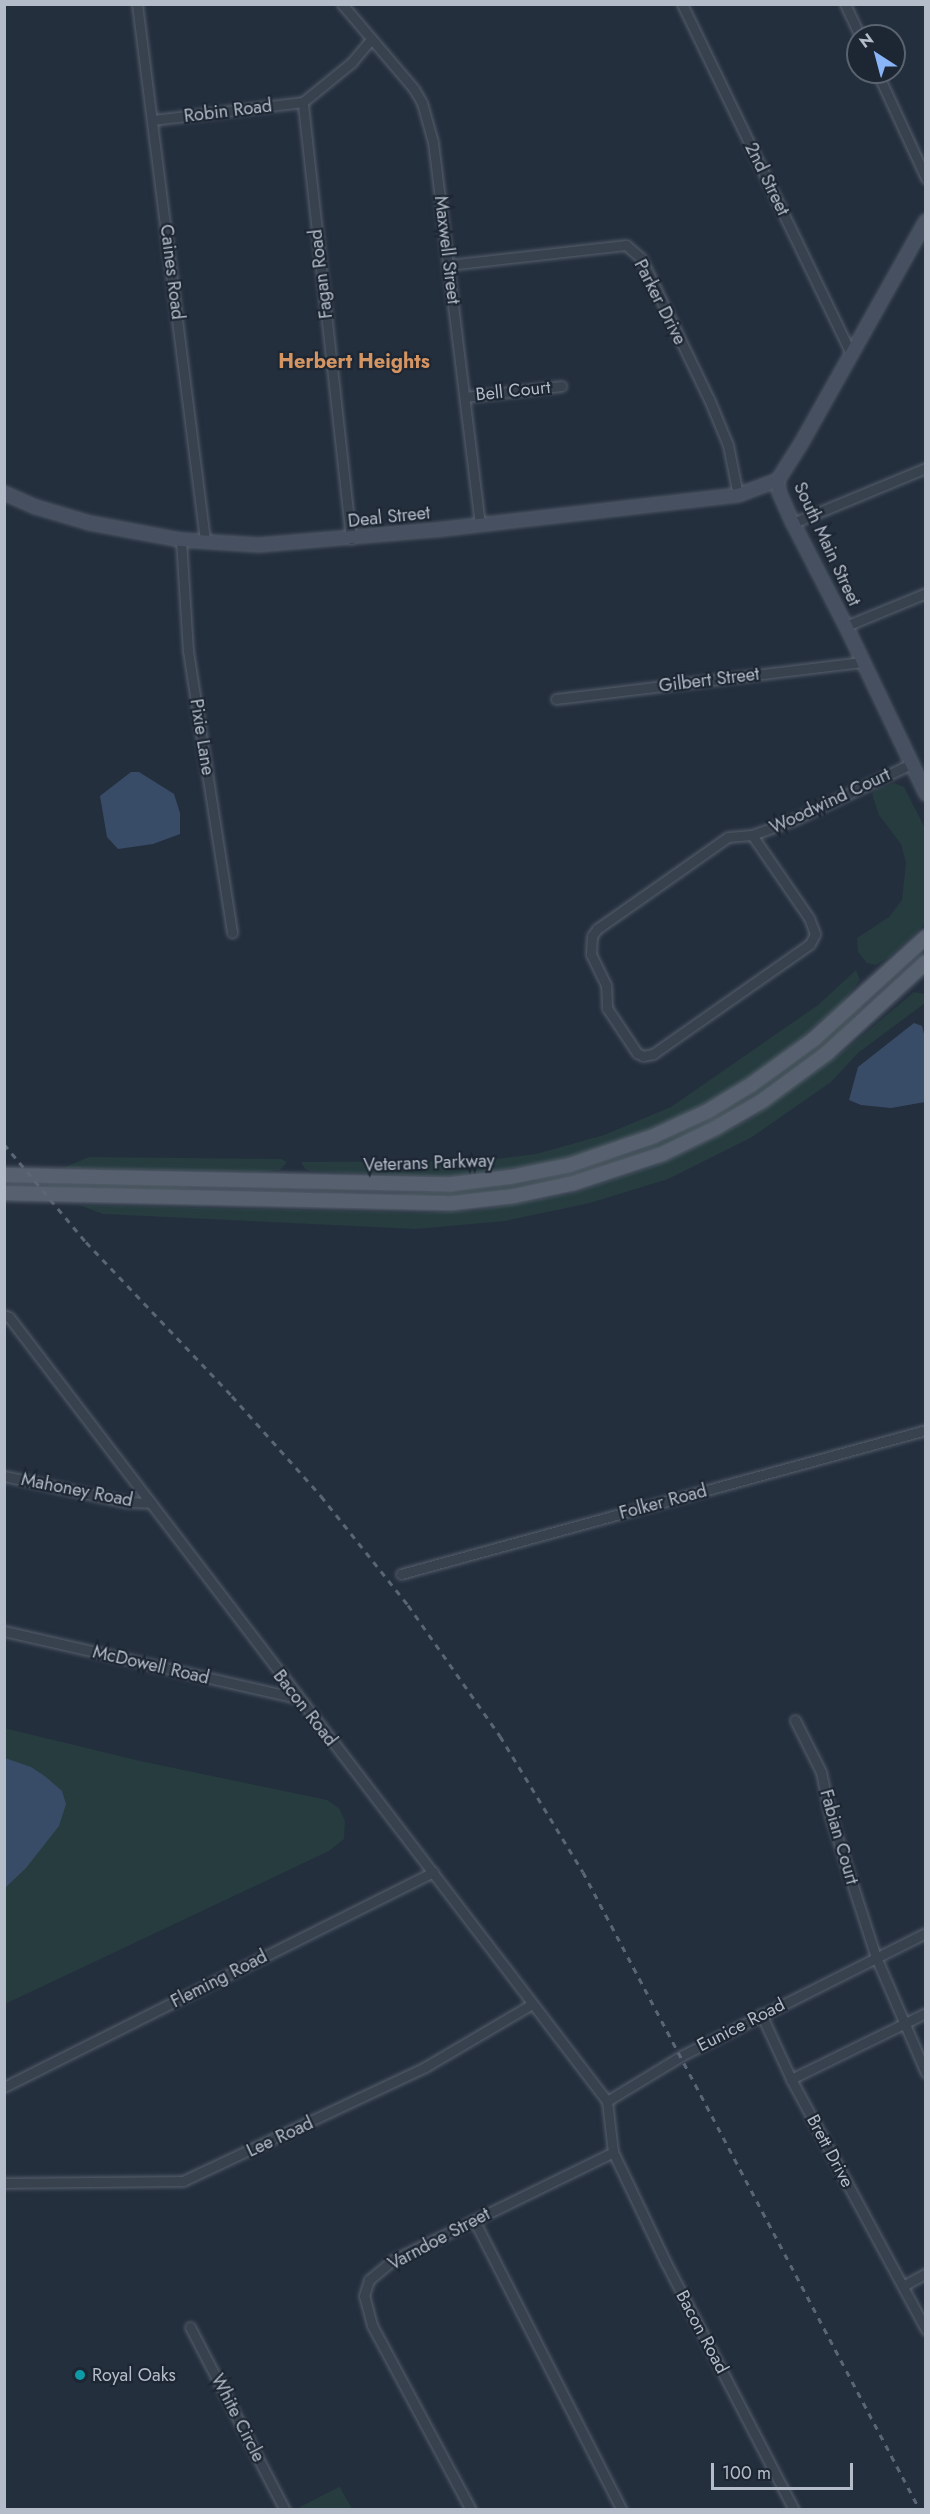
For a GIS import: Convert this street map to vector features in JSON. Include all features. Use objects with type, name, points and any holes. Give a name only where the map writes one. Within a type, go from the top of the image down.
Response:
[{"type":"main road","name":"Veterans Parkway","points":[[4,1175],[452,1184],[511,1177],[570,1165],[654,1136],[708,1111],[752,1085],[814,1039],[926,937]]},
{"type":"main road","name":"Veterans Parkway","points":[[4,1193],[453,1203],[514,1196],[574,1184],[662,1154],[717,1127],[762,1101],[826,1053],[926,962]]},
{"type":"street","name":"Caines Road","points":[[137,4],[205,540]]},
{"type":"street","name":"Maxwell Street","points":[[342,4],[414,89],[426,114],[433,142],[480,525]]},
{"type":"street","name":"2nd Street","points":[[682,4],[851,353]]},
{"type":"street","points":[[845,4],[854,24]]},
{"type":"street","points":[[303,102],[352,62],[371,39]]},
{"type":"street","points":[[883,84],[926,178]]},
{"type":"street","name":"Robin Road","points":[[153,120],[303,102]]},
{"type":"street","name":"Fagan Road","points":[[303,102],[351,539]]},
{"type":"street","name":"South Main Street","points":[[926,221],[778,480],[779,492],[793,523],[846,626],[926,794]]},
{"type":"street","name":"Parker Drive","points":[[448,265],[626,246],[641,258],[709,399],[728,445],[738,495]]},
{"type":"street","name":"Bell Court","points":[[465,397],[561,386]]},
{"type":"street","points":[[793,523],[926,468]]},
{"type":"street","name":"Deal Street","points":[[4,494],[36,507],[90,523],[181,540],[259,545],[351,539],[738,495],[778,480]]},
{"type":"street","name":"Pixie Lane","points":[[181,540],[183,604],[188,651],[232,933]]},
{"type":"street","points":[[846,626],[926,593]]},
{"type":"street","name":"Gilbert Street","points":[[556,699],[862,662]]},
{"type":"street","name":"Woodwind Court","points":[[752,835],[809,918],[815,934],[810,944],[653,1054],[643,1056],[632,1048],[607,1008],[606,985],[591,954],[592,936],[597,929],[728,837],[752,835],[794,820],[911,764]]},
{"type":"street","name":"Bacon Road","points":[[4,1315],[9,1317],[297,1698],[607,2101]]},
{"type":"street","name":"Folker Road","points":[[401,1574],[926,1430]]},
{"type":"street","name":"Mahoney Road","points":[[4,1476],[126,1502],[151,1503]]},
{"type":"street","name":"McDowell Road","points":[[4,1631],[297,1698]]},
{"type":"street","name":"Fabian Court","points":[[795,1720],[821,1772],[830,1815],[876,1958],[926,2073]]},
{"type":"street","name":"Fleming Road","points":[[4,2087],[433,1872]]},
{"type":"street","name":"Eunice Road","points":[[607,2101],[681,2056],[926,1933]]},
{"type":"street","name":"Lee Road","points":[[4,2183],[183,2181],[425,2067],[532,2004]]},
{"type":"street","points":[[791,2079],[926,2013]]},
{"type":"street","name":"Brett Drive","points":[[761,2014],[791,2079],[926,2330]]},
{"type":"street","points":[[607,2101],[613,2152]]},
{"type":"street","name":"Bacon Road","points":[[613,2152],[666,2263],[794,2510]]},
{"type":"street","name":"Varndoe Street","points":[[471,2510],[372,2325],[364,2296],[369,2280],[393,2260],[613,2152]]},
{"type":"street","points":[[474,2220],[622,2510]]},
{"type":"street","points":[[903,2286],[926,2273]]},
{"type":"street","name":"White Circle","points":[[190,2327],[285,2510]]},
{"type":"green space","points":[[894,783],[904,787],[925,828],[925,924],[889,957],[876,965],[867,963],[858,952],[857,938],[889,917],[902,900],[906,863],[901,844],[879,815],[872,794],[877,789]]},
{"type":"green space","points":[[856,970],[860,980],[841,1004],[775,1060],[730,1090],[677,1118],[608,1146],[539,1165],[445,1177],[311,1171],[305,1169],[301,1162],[478,1161],[536,1154],[604,1135],[671,1107],[818,1005]]},
{"type":"green space","points":[[914,992],[925,994],[925,1003],[858,1053],[831,1082],[752,1137],[668,1179],[590,1203],[505,1221],[416,1229],[103,1214],[79,1205],[421,1213],[474,1211],[571,1194],[655,1166],[750,1119],[844,1051]]},
{"type":"green space","points":[[860,1005],[863,1007],[835,1038],[786,1078],[744,1105],[672,1144],[601,1170],[512,1191],[447,1197],[396,1197],[396,1194],[482,1188],[533,1181],[640,1150],[697,1124],[741,1100],[808,1052]]},
{"type":"green space","points":[[89,1157],[281,1159],[287,1162],[280,1170],[256,1172],[63,1168]]},
{"type":"green space","points":[[47,1183],[185,1186],[185,1189],[156,1192],[49,1189]]},
{"type":"green space","points":[[4,1728],[140,1761],[327,1800],[339,1808],[345,1821],[344,1839],[329,1851],[5,2004]]},
{"type":"green space","points":[[339,2487],[352,2509],[296,2509]]},
{"type":"water","points":[[131,772],[139,772],[174,794],[180,813],[180,834],[153,844],[118,849],[107,837],[100,796]]},
{"type":"water","points":[[914,1023],[922,1026],[925,1038],[925,1102],[891,1108],[861,1105],[849,1100],[858,1067]]},
{"type":"water","points":[[5,1758],[31,1767],[46,1777],[62,1791],[66,1804],[59,1826],[26,1868],[5,1888]]},
{"type":"railway","points":[[4,1144],[86,1242],[232,1396],[321,1496],[408,1605],[500,1736],[583,1872],[920,2510]]},
{"type":"place","name":"Royal Oaks","points":[[80,2375]]},
{"type":"district","name":"Herbert Heights","points":[[354,361]]}]
